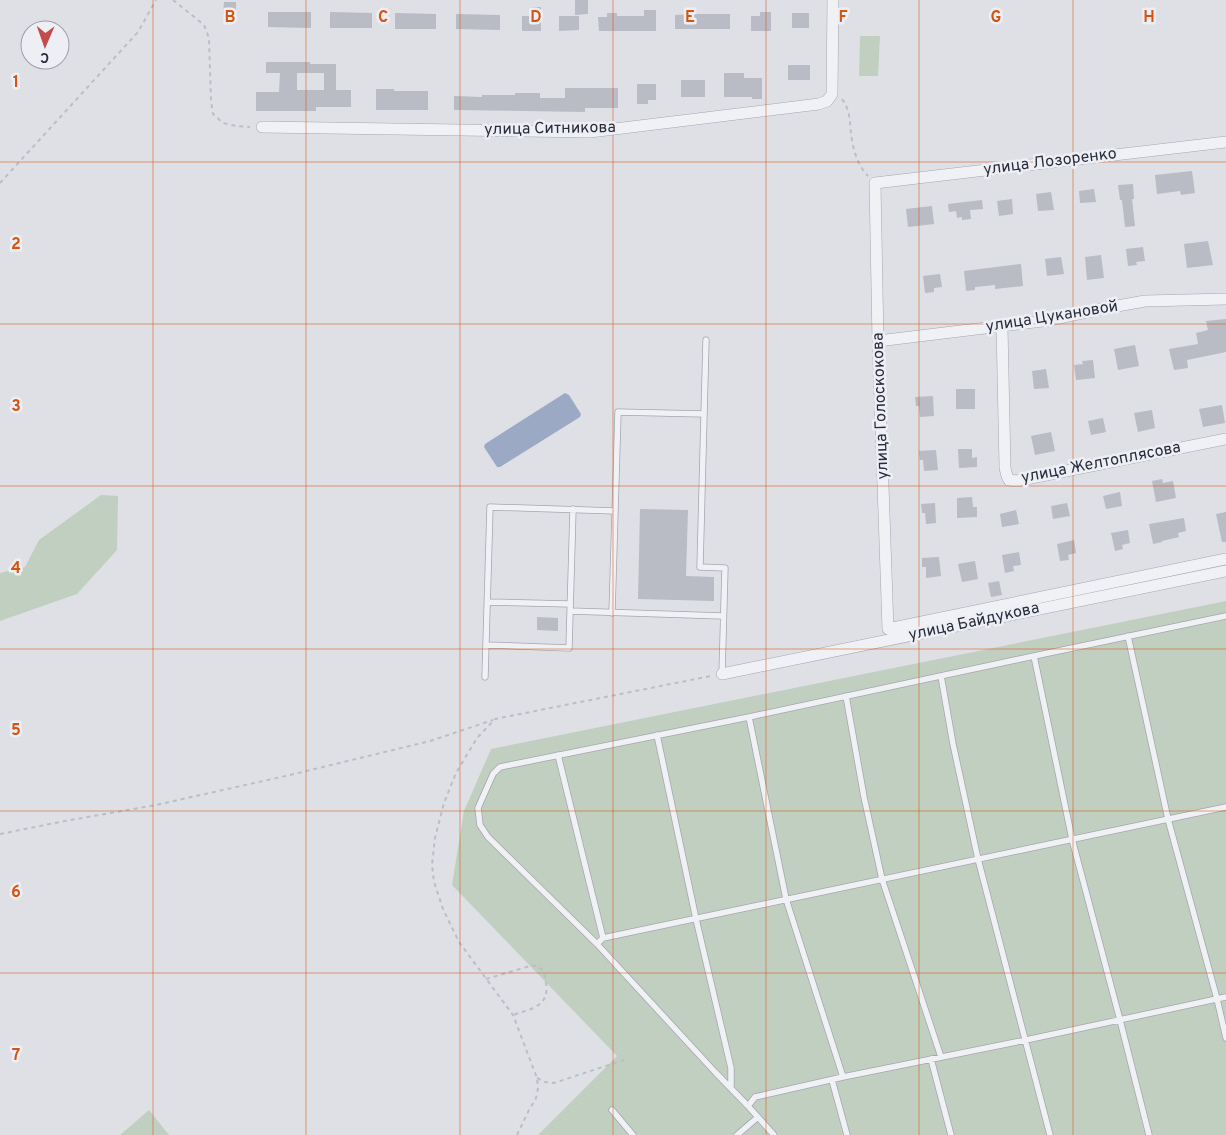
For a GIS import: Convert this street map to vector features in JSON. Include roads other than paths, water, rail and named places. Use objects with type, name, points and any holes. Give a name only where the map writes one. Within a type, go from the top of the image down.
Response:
[{"type":"street","name":"улица Ситникова","points":[[262,127],[590,132],[819,104],[827,101],[832,94],[833,0]]},
{"type":"street","name":"улица Лозоренко","points":[[874,183],[1226,142]]},
{"type":"street","name":"улица Голоскокова","points":[[874,183],[888,629]]},
{"type":"street","name":"улица Цукановой","points":[[878,341],[1051,320],[1145,301],[1226,299]]},
{"type":"street","name":"улица Желтоплясова","points":[[1002,326],[1005,468],[1009,480],[1016,481],[1226,439]]},
{"type":"street","name":"улица Байдукова","points":[[888,629],[1226,559]]},
{"type":"street","name":"улица Байдукова","points":[[722,674],[1226,571]]},
{"type":"lane","points":[[706,340],[700,567],[725,568],[722,674]]},
{"type":"lane","points":[[612,613],[618,412],[704,414]]},
{"type":"lane","points":[[486,677],[490,507],[615,511]]},
{"type":"lane","points":[[486,645],[569,648],[573,509]]},
{"type":"lane","points":[[488,602],[570,604]]},
{"type":"lane","points":[[570,611],[723,616]]},
{"type":"lane","points":[[774,1135],[597,944],[488,837],[480,825],[478,808],[493,774],[500,767],[749,717],[1225,616],[1226,623]]},
{"type":"lane","points":[[1128,636],[1168,819],[1226,1038]]},
{"type":"lane","points":[[1034,656],[1072,839],[1149,1135]]},
{"type":"lane","points":[[941,676],[953,744],[978,859],[1050,1135]]},
{"type":"lane","points":[[846,696],[864,797],[882,879],[941,1057]]},
{"type":"lane","points":[[749,717],[786,899],[843,1077]]},
{"type":"lane","points":[[658,735],[696,919],[731,1068],[731,1088]]},
{"type":"lane","points":[[558,755],[603,938]]},
{"type":"lane","points":[[597,944],[603,938],[1226,807]]},
{"type":"lane","points":[[748,1106],[755,1097],[1226,997]]},
{"type":"lane","points":[[931,1059],[951,1135]]},
{"type":"lane","points":[[832,1080],[847,1135]]},
{"type":"lane","points":[[612,1110],[633,1135]]},
{"type":"lane","points":[[737,1135],[758,1117]]},
{"type":"water","points":[[565,393],[569,395],[581,414],[580,417],[500,467],[497,467],[484,447],[485,444]]}]
